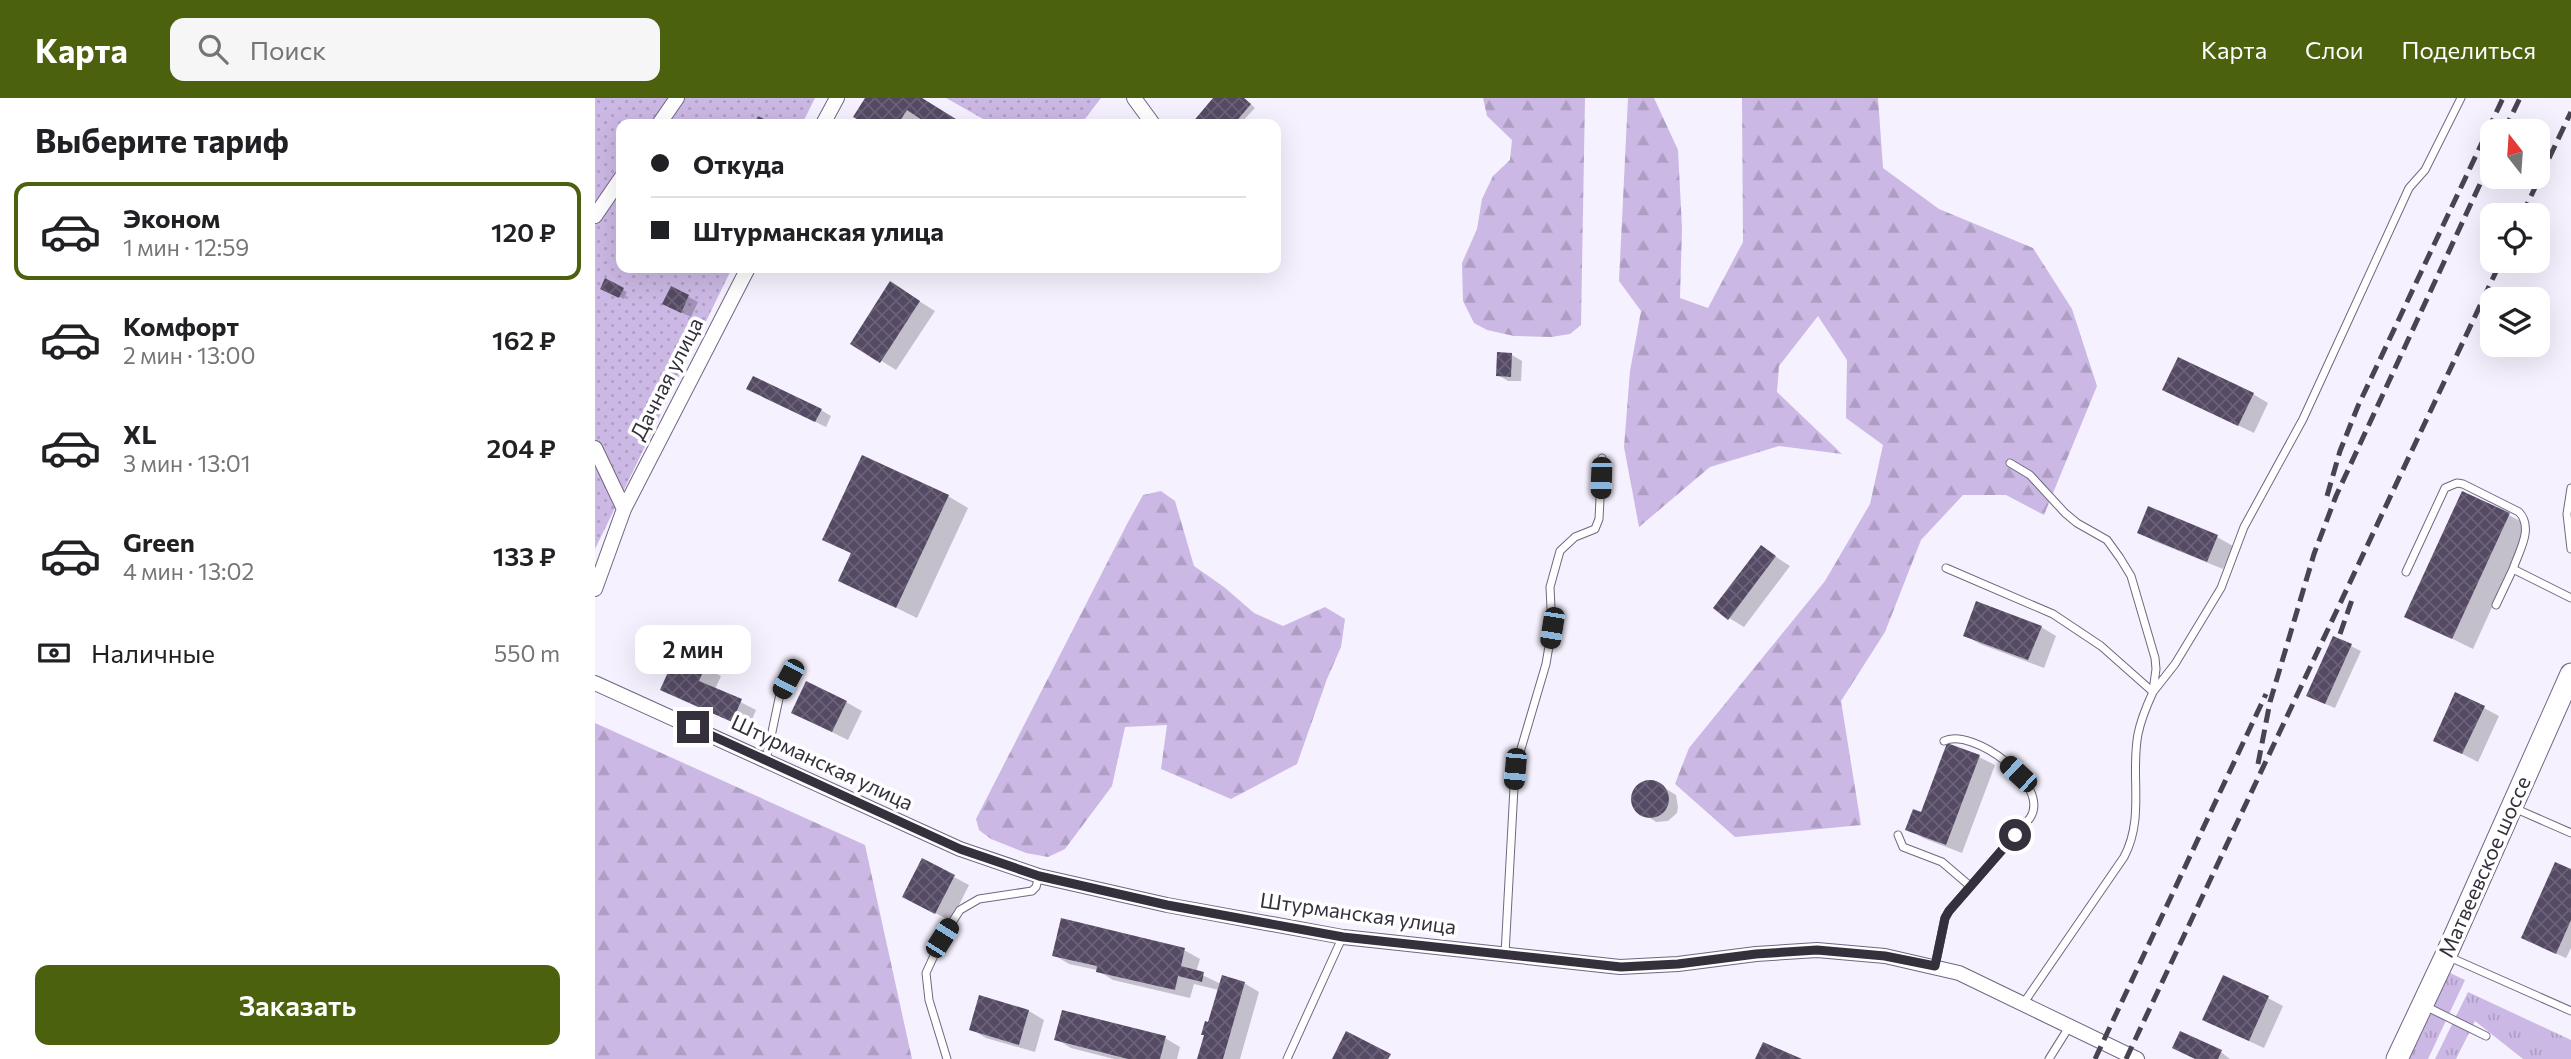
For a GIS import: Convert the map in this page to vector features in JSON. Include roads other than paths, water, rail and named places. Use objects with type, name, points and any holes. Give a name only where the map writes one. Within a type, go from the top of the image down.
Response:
[{"type":"main road","name":"Матвеевское шоссе","points":[[2397,1059],[2570,677]]},
{"type":"street","points":[[662,119],[677,98]]},
{"type":"street","points":[[826,119],[837,98]]},
{"type":"street","points":[[1134,98],[1149,119]]},
{"type":"street","points":[[595,216],[616,185]]},
{"type":"street","name":"Дачная улица","points":[[624,509],[745,273]]},
{"type":"street","points":[[595,448],[624,509],[595,589]]},
{"type":"street","name":"Штурманская улица","points":[[595,682],[960,849],[1039,876],[1167,905],[1343,937],[1621,967],[1817,950],[1885,956],[1959,973],[2137,1059]]},
{"type":"lane","points":[[2153,692],[2175,664],[2221,588],[2244,527],[2303,419],[2409,188],[2425,170],[2461,98]]},
{"type":"lane","points":[[1505,955],[1515,769],[1546,664],[1552,628],[1550,587],[1560,551],[1575,537],[1595,529],[1599,520],[1602,458]]},
{"type":"lane","points":[[2010,463],[2030,475],[2071,518],[2107,540],[2120,558],[2130,576],[2155,657],[2156,669],[2153,692],[2138,735],[2136,822],[2132,841],[2023,1004]]},
{"type":"lane","points":[[2406,572],[2445,488],[2457,483],[2508,506],[2524,517],[2527,527],[2513,569],[2496,605]]},
{"type":"lane","points":[[2571,488],[2567,514],[2571,549]]},
{"type":"lane","points":[[1946,568],[2053,614],[2101,646],[2153,692]]},
{"type":"lane","points":[[2513,569],[2571,598]]},
{"type":"lane","points":[[766,761],[780,694],[796,665]]},
{"type":"lane","points":[[1935,966],[1945,918],[2030,818],[2034,803],[2023,780],[1995,752],[1957,737],[1944,741]]},
{"type":"lane","points":[[2512,807],[2571,833]]},
{"type":"lane","points":[[1898,835],[1903,846],[1942,862],[1970,886]]},
{"type":"lane","points":[[947,1059],[929,1000],[926,973],[942,938],[960,910],[979,900],[1032,891],[1039,876]]},
{"type":"lane","points":[[1287,1059],[1343,937]]},
{"type":"lane","points":[[2446,955],[2571,1011]]},
{"type":"lane","points":[[2423,1004],[2486,1036]]},
{"type":"lane","points":[[2049,1059],[2070,1026]]},
{"type":"railway","points":[[2327,496],[2340,451],[2358,406],[2503,98]]},
{"type":"railway","points":[[2510,119],[2520,98]]},
{"type":"railway","points":[[2528,203],[2571,112]]},
{"type":"railway","points":[[2258,764],[2270,702],[2314,554],[2336,496],[2480,184]]},
{"type":"railway","points":[[2126,1059],[2495,273]]},
{"type":"railway","points":[[2340,634],[2353,597]]},
{"type":"railway","points":[[2095,1059],[2266,694]]}]
